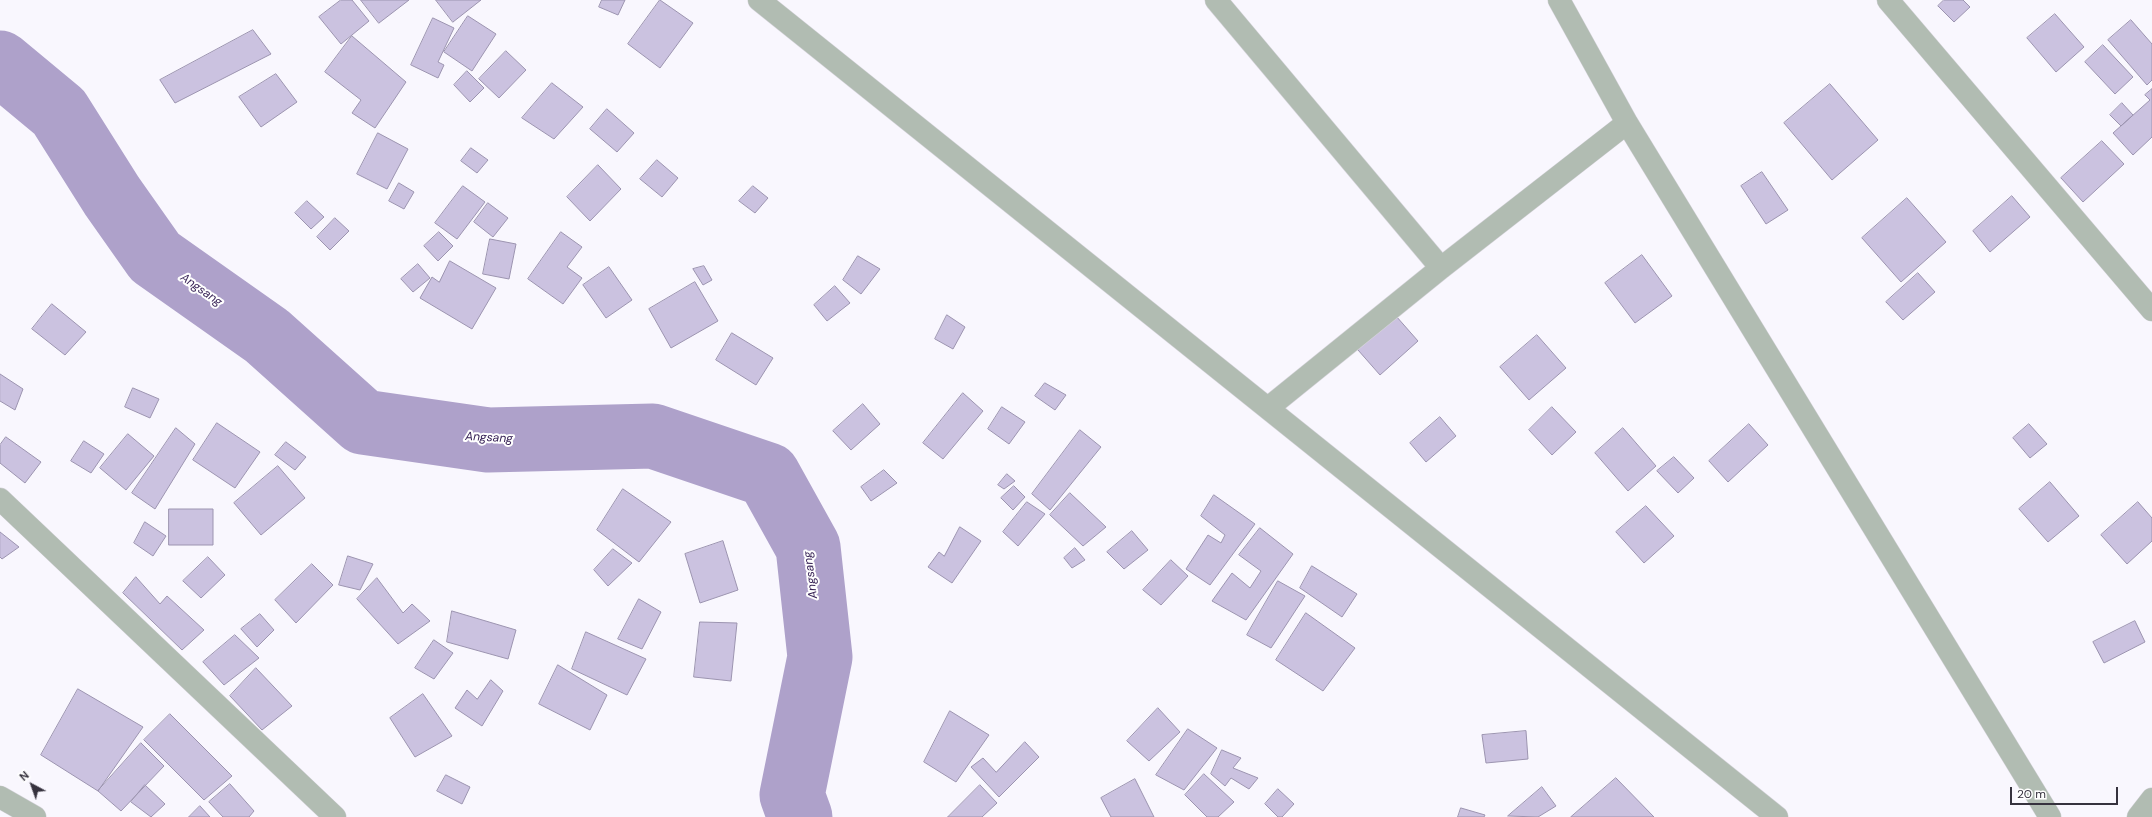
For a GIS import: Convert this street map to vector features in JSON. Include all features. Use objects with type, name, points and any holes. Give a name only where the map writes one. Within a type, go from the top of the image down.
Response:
[{"type":"street","points":[[759,0],[1777,817]]},
{"type":"street","points":[[1216,0],[1441,268]]},
{"type":"street","points":[[1559,0],[1627,123],[2050,817]]},
{"type":"street","points":[[1888,0],[2152,310]]},
{"type":"street","points":[[1268,408],[1441,268],[1627,123]]},
{"type":"street","points":[[0,499],[335,817]]},
{"type":"street","points":[[0,797],[35,817]]},
{"type":"street","points":[[2138,817],[2152,798]]},
{"type":"building","points":[[341,0],[352,0],[369,21],[341,44],[319,17]]},
{"type":"building","points":[[361,0],[409,0],[379,23]]},
{"type":"building","points":[[436,0],[481,0],[453,22]]},
{"type":"building","points":[[602,0],[625,0],[618,15],[599,7]]},
{"type":"building","points":[[660,0],[693,23],[660,68],[628,44]]},
{"type":"building","points":[[1944,0],[1963,0],[1970,7],[1954,22],[1938,6]]},
{"type":"building","points":[[2055,14],[2084,47],[2056,72],[2027,38]]},
{"type":"building","points":[[468,16],[496,34],[472,71],[444,52]]},
{"type":"building","points":[[433,18],[454,28],[438,62],[444,65],[438,78],[411,65]]},
{"type":"building","points":[[2131,20],[2152,44],[2152,80],[2147,85],[2108,40]]},
{"type":"building","points":[[253,30],[271,54],[175,103],[160,80]]},
{"type":"building","points":[[352,36],[406,82],[375,128],[352,113],[361,100],[325,72]]},
{"type":"building","points":[[2103,45],[2133,77],[2115,94],[2085,62]]},
{"type":"building","points":[[506,51],[526,70],[499,98],[479,79]]},
{"type":"building","points":[[467,71],[484,88],[470,102],[454,85]]},
{"type":"building","points":[[276,74],[297,102],[261,127],[239,97]]},
{"type":"building","points":[[552,83],[583,107],[554,139],[522,118]]},
{"type":"building","points":[[1830,84],[1878,140],[1832,180],[1784,123]]},
{"type":"building","points":[[2152,89],[2152,137],[2133,155],[2113,133],[2150,100],[2145,95]]},
{"type":"building","points":[[2122,103],[2133,115],[2121,126],[2110,115]]},
{"type":"building","points":[[607,109],[634,133],[617,152],[590,129]]},
{"type":"building","points":[[378,133],[408,149],[387,189],[357,174]]},
{"type":"building","points":[[2102,141],[2124,164],[2083,202],[2061,178]]},
{"type":"building","points":[[471,148],[488,160],[477,173],[461,161]]},
{"type":"building","points":[[657,160],[678,178],[662,197],[640,179]]},
{"type":"building","points":[[598,165],[621,189],[590,221],[567,197]]},
{"type":"building","points":[[1762,172],[1788,210],[1766,224],[1741,186]]},
{"type":"building","points":[[399,183],[414,192],[404,209],[389,201]]},
{"type":"building","points":[[463,186],[485,202],[457,239],[435,223]]},
{"type":"building","points":[[753,186],[768,198],[755,213],[739,201]]},
{"type":"building","points":[[2012,196],[2030,217],[1990,252],[1973,231]]},
{"type":"building","points":[[1907,198],[1946,242],[1901,282],[1862,238]]},
{"type":"building","points":[[307,201],[324,217],[311,229],[295,213]]},
{"type":"building","points":[[488,203],[508,218],[493,237],[474,222]]},
{"type":"building","points":[[335,218],[349,231],[330,250],[317,237]]},
{"type":"building","points":[[439,232],[453,246],[438,261],[424,246]]},
{"type":"building","points":[[561,232],[582,247],[567,267],[582,278],[563,304],[528,279]]},
{"type":"building","points":[[490,239],[516,244],[509,279],[483,274]]},
{"type":"building","points":[[1642,255],[1672,296],[1635,323],[1605,283]]},
{"type":"building","points":[[858,256],[880,269],[861,294],[843,280]]},
{"type":"building","points":[[450,261],[496,288],[472,329],[420,298],[432,277],[439,282]]},
{"type":"building","points":[[418,264],[430,278],[413,292],[401,279]]},
{"type":"building","points":[[704,266],[712,280],[703,285],[693,269]]},
{"type":"building","points":[[609,267],[632,300],[606,318],[583,285]]},
{"type":"building","points":[[1918,273],[1935,292],[1903,320],[1886,302]]},
{"type":"building","points":[[695,282],[718,321],[671,348],[649,309]]},
{"type":"building","points":[[835,286],[850,303],[827,321],[814,305]]},
{"type":"building","points":[[52,304],[86,332],[65,355],[32,329]]},
{"type":"building","points":[[947,315],[965,327],[953,349],[935,339]]},
{"type":"building","points":[[1396,316],[1418,341],[1380,375],[1358,350]]},
{"type":"building","points":[[732,333],[773,358],[756,385],[716,360]]},
{"type":"building","points":[[1537,335],[1566,368],[1529,400],[1500,367]]},
{"type":"building","points":[[0,374],[23,389],[15,410],[0,401]]},
{"type":"building","points":[[1045,383],[1066,395],[1055,410],[1035,396]]},
{"type":"building","points":[[133,388],[159,399],[150,418],[125,407]]},
{"type":"building","points":[[963,393],[983,411],[943,459],[923,443]]},
{"type":"building","points":[[863,404],[880,424],[851,450],[833,431]]},
{"type":"building","points":[[1002,407],[1025,422],[1009,444],[988,429]]},
{"type":"building","points":[[1552,407],[1576,432],[1552,455],[1529,430]]},
{"type":"building","points":[[1440,417],[1456,436],[1426,462],[1410,443]]},
{"type":"building","points":[[217,423],[260,452],[235,488],[193,460]]},
{"type":"building","points":[[1749,424],[1768,445],[1728,482],[1709,461]]},
{"type":"building","points":[[2029,424],[2047,444],[2030,458],[2013,438]]},
{"type":"building","points":[[176,428],[195,444],[155,509],[132,493]]},
{"type":"building","points":[[1623,428],[1656,466],[1628,491],[1595,453]]},
{"type":"building","points":[[1080,430],[1101,447],[1050,510],[1032,494]]},
{"type":"building","points":[[128,434],[154,456],[126,490],[100,468]]},
{"type":"building","points":[[6,437],[41,462],[25,483],[0,463],[0,445]]},
{"type":"building","points":[[84,441],[104,454],[91,473],[71,461]]},
{"type":"building","points":[[286,442],[306,457],[295,470],[275,455]]},
{"type":"building","points":[[1674,457],[1694,478],[1678,493],[1657,471]]},
{"type":"building","points":[[278,466],[305,498],[261,535],[234,503]]},
{"type":"building","points":[[884,470],[897,483],[871,501],[861,487]]},
{"type":"building","points":[[1007,474],[1015,481],[1004,489],[998,485]]},
{"type":"building","points":[[2050,482],[2079,516],[2048,542],[2019,509]]},
{"type":"building","points":[[1014,486],[1025,497],[1013,510],[1001,498]]},
{"type":"building","points":[[623,489],[671,522],[639,562],[597,530]]},
{"type":"building","points":[[1070,493],[1106,527],[1083,546],[1050,515]]},
{"type":"building","points":[[1214,495],[1255,524],[1210,585],[1186,569],[1208,535],[1221,543],[1225,535],[1201,516]]},
{"type":"building","points":[[1027,502],[1045,514],[1018,546],[1003,532]]},
{"type":"building","points":[[2138,502],[2152,518],[2152,541],[2127,564],[2101,535]]},
{"type":"building","points":[[1646,506],[1674,536],[1644,563],[1616,532]]},
{"type":"building","points":[[169,509],[213,509],[213,545],[169,545]]},
{"type":"building","points":[[145,522],[166,536],[153,556],[134,543]]},
{"type":"building","points":[[960,527],[981,541],[952,583],[928,567],[939,552],[944,556]]},
{"type":"building","points":[[1260,528],[1293,554],[1246,620],[1212,601],[1232,573],[1250,588],[1261,571],[1239,555]]},
{"type":"building","points":[[1132,531],[1148,550],[1124,569],[1107,552]]},
{"type":"building","points":[[0,532],[19,547],[2,559],[0,557]]},
{"type":"building","points":[[723,541],[738,590],[700,603],[685,554]]},
{"type":"building","points":[[1075,548],[1085,560],[1072,568],[1064,558]]},
{"type":"building","points":[[613,549],[632,563],[608,586],[594,570]]},
{"type":"building","points":[[348,556],[373,564],[360,590],[339,585]]},
{"type":"building","points":[[208,557],[225,575],[201,598],[183,581]]},
{"type":"building","points":[[1171,560],[1188,576],[1161,605],[1143,590]]},
{"type":"building","points":[[312,564],[333,585],[296,623],[275,600]]},
{"type":"building","points":[[1312,566],[1357,594],[1342,617],[1300,588]]},
{"type":"building","points":[[136,577],[160,604],[167,596],[204,630],[182,650],[123,593]]},
{"type":"building","points":[[377,578],[403,613],[412,604],[430,621],[398,644],[357,599]]},
{"type":"building","points":[[1278,581],[1305,596],[1271,648],[1247,635]]},
{"type":"building","points":[[639,599],[661,612],[642,649],[618,639]]},
{"type":"building","points":[[452,611],[516,630],[508,659],[447,642]]},
{"type":"building","points":[[1306,613],[1355,648],[1323,691],[1276,660]]},
{"type":"building","points":[[260,614],[274,630],[257,647],[241,629]]},
{"type":"building","points":[[2135,621],[2145,642],[2104,663],[2093,642]]},
{"type":"building","points":[[700,622],[737,623],[731,681],[694,677]]},
{"type":"building","points":[[586,632],[646,659],[627,695],[572,669]]},
{"type":"building","points":[[235,635],[259,658],[224,685],[203,662]]},
{"type":"building","points":[[434,640],[453,653],[434,679],[415,668]]},
{"type":"building","points":[[558,665],[607,695],[590,730],[539,704]]},
{"type":"building","points":[[256,668],[292,706],[262,730],[230,696]]},
{"type":"building","points":[[491,680],[503,691],[482,726],[455,708],[467,690],[477,699]]},
{"type":"building","points":[[78,689],[143,727],[98,791],[41,755]]},
{"type":"building","points":[[423,694],[452,736],[415,757],[390,718]]},
{"type":"building","points":[[1158,708],[1180,732],[1149,761],[1127,741]]},
{"type":"building","points":[[950,711],[989,735],[956,782],[924,762]]},
{"type":"building","points":[[170,714],[232,776],[204,800],[144,740]]},
{"type":"building","points":[[1188,729],[1217,748],[1184,790],[1156,775]]},
{"type":"building","points":[[1526,731],[1528,759],[1486,763],[1482,735]]},
{"type":"building","points":[[1025,742],[1039,757],[999,797],[971,767],[983,758],[996,772]]},
{"type":"building","points":[[141,743],[164,766],[121,811],[98,791]]},
{"type":"building","points":[[1222,750],[1241,758],[1233,768],[1258,778],[1249,789],[1231,778],[1225,786],[1211,774]]},
{"type":"building","points":[[1204,774],[1234,802],[1218,817],[1207,817],[1185,795]]},
{"type":"building","points":[[446,775],[470,787],[462,804],[437,791]]},
{"type":"building","points":[[1616,778],[1654,817],[1571,817]]},
{"type":"building","points":[[1135,779],[1154,817],[1111,817],[1101,798]]},
{"type":"building","points":[[230,784],[254,811],[249,817],[223,817],[209,802]]},
{"type":"building","points":[[145,785],[165,804],[151,817],[131,802]]},
{"type":"building","points":[[980,785],[997,803],[982,817],[948,817]]},
{"type":"building","points":[[1542,787],[1556,806],[1538,817],[1508,816]]},
{"type":"building","points":[[1278,789],[1294,804],[1282,817],[1278,817],[1265,804]]},
{"type":"building","points":[[200,806],[210,817],[189,817]]},
{"type":"building","points":[[1461,808],[1485,815],[1484,817],[1458,817]]},
{"type":"waterway","name":"Angsang","points":[[0,63],[59,112],[112,196],[155,257],[267,336],[363,422],[488,440],[653,436],[768,475],[808,547],[820,657],[792,795],[800,817]]}]
